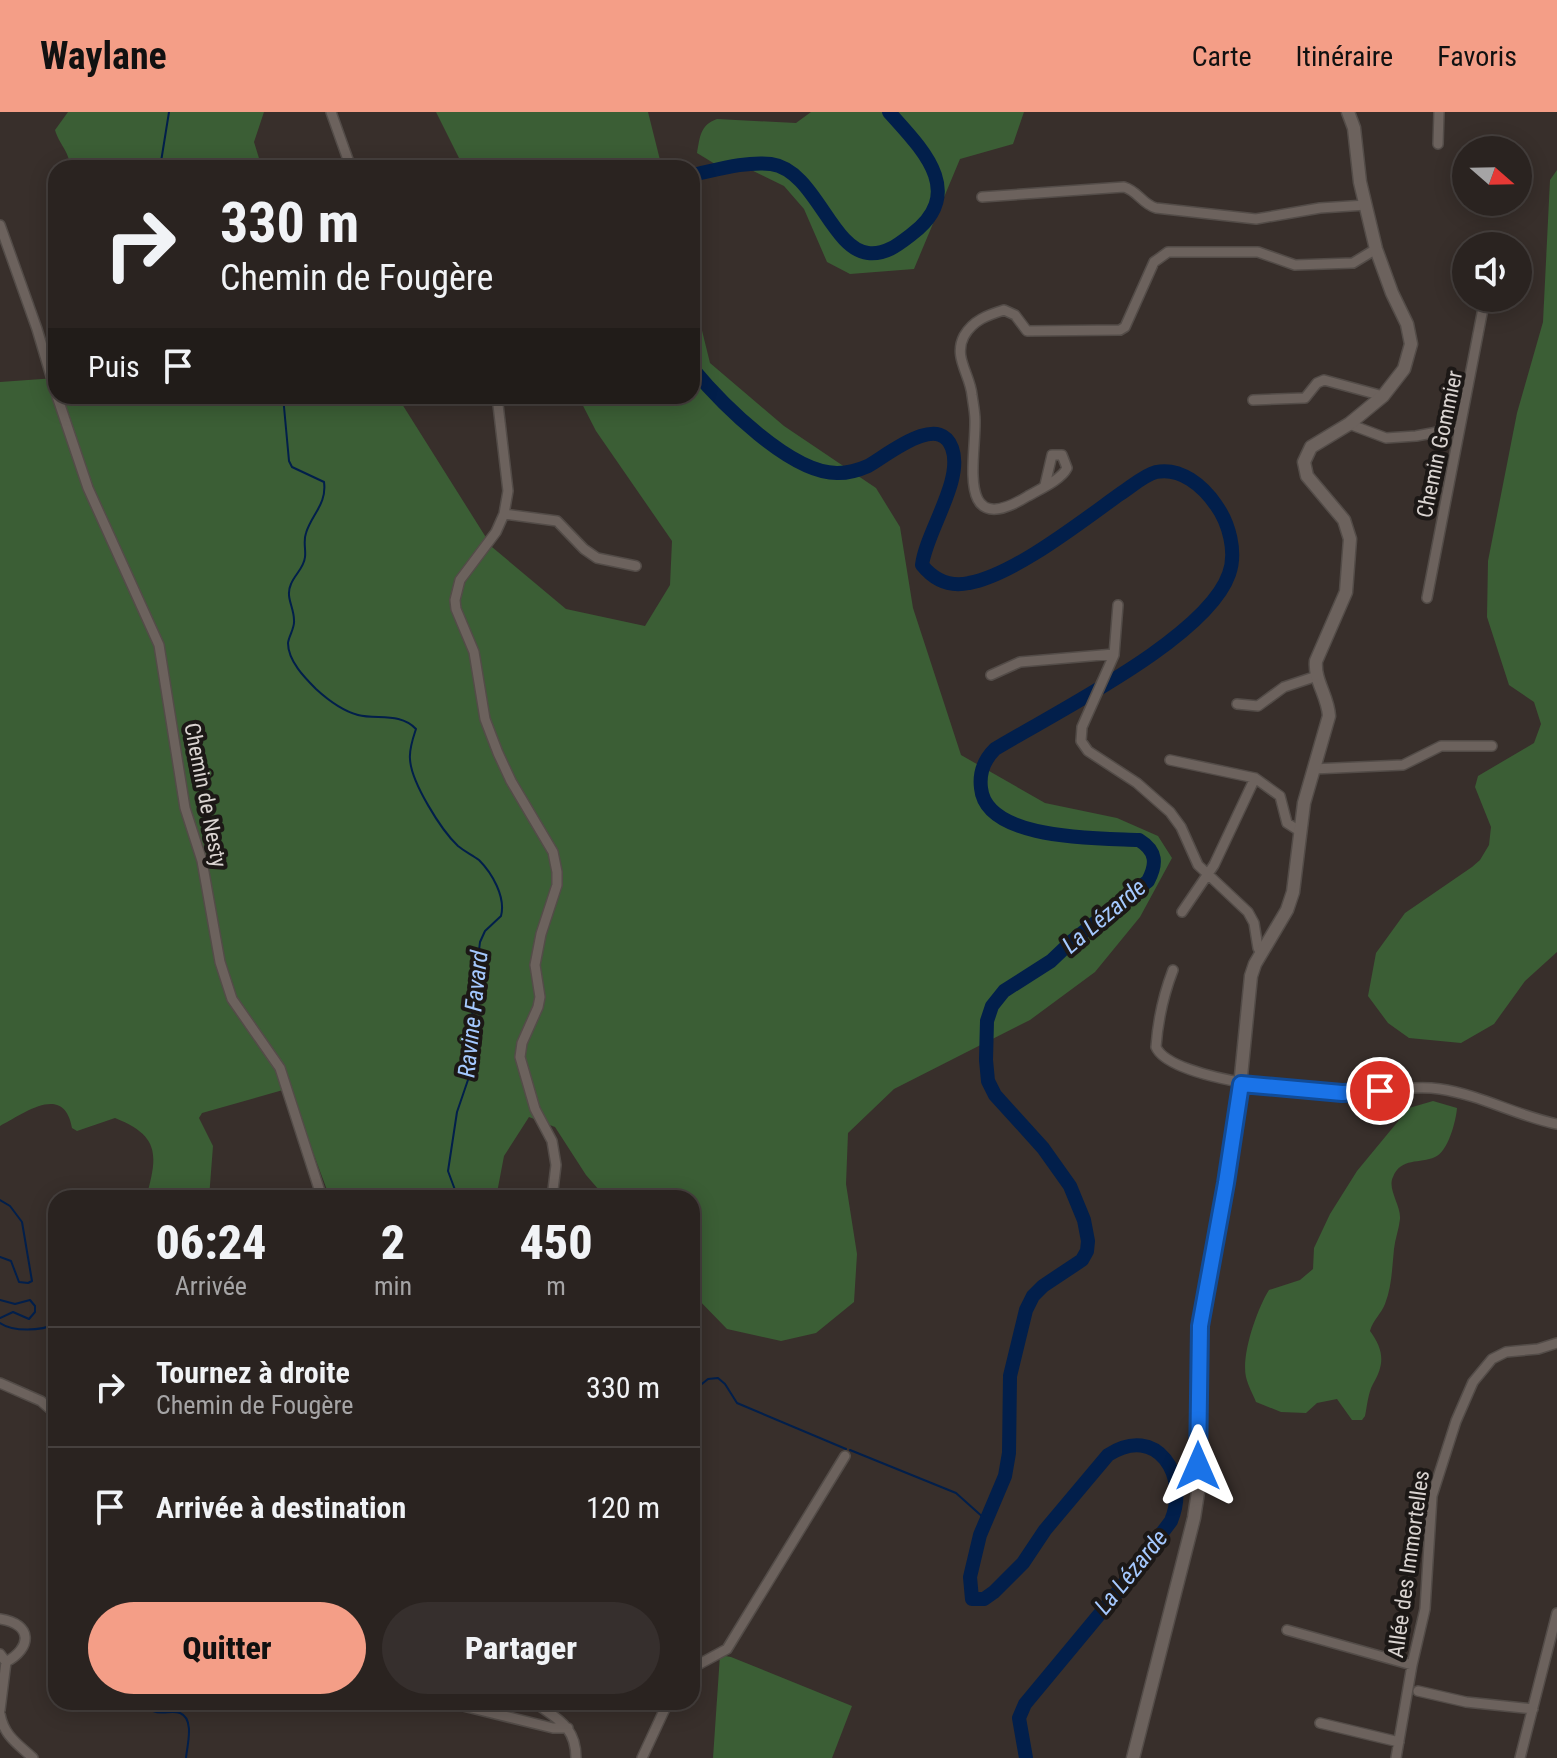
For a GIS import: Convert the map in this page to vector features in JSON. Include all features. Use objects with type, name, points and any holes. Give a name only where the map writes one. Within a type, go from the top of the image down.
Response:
[{"type":"main road","points":[[1133,1758],[1198,1492],[1200,1326],[1241,1084],[1251,976],[1287,910],[1296,875],[1304,803],[1329,716],[1328,702],[1317,676],[1316,661],[1346,592],[1350,539],[1344,520],[1307,476],[1304,462],[1311,447],[1349,424],[1383,396],[1404,369],[1411,344],[1407,324],[1376,249],[1356,162],[1354,128],[1348,112]]},
{"type":"street","points":[[331,112],[348,160]]},
{"type":"street","points":[[1438,144],[1439,112]]},
{"type":"street","points":[[982,197],[1124,187],[1156,208],[1240,219],[1366,205]]},
{"type":"street","name":"Chemin de Nesty","points":[[0,225],[48,367]]},
{"type":"street","points":[[1045,485],[1011,506],[1000,509],[985,506],[975,493],[971,473],[975,420],[971,387],[959,355],[964,336],[981,318],[1004,310],[1015,315],[1027,331],[1120,330],[1125,327],[1154,262],[1168,252],[1258,252],[1295,265],[1353,263],[1376,249]]},
{"type":"street","name":"Chemin Gommier","points":[[1427,598],[1483,312]]},
{"type":"street","points":[[1253,400],[1305,398],[1317,383],[1324,380],[1383,396]]},
{"type":"street","name":"Chemin de Nesty","points":[[59,404],[88,488],[159,645],[185,808],[202,861],[224,974],[232,999],[280,1068],[319,1190]]},
{"type":"street","points":[[498,404],[508,491],[504,514],[496,532],[460,580],[455,600],[474,652],[485,719],[511,781],[553,852],[557,872],[557,885],[541,934],[535,965],[540,997],[522,1043],[520,1057],[535,1109],[552,1141],[556,1165],[553,1190]]},
{"type":"street","points":[[1349,424],[1386,438],[1459,428]]},
{"type":"street","points":[[504,514],[557,521],[597,558],[636,566]]},
{"type":"street","points":[[1118,605],[1114,654],[1082,727],[1080,735],[1084,747],[1137,783],[1170,812],[1181,827],[1194,859],[1248,912],[1261,953]]},
{"type":"street","points":[[991,675],[1020,662],[1114,654]]},
{"type":"street","points":[[1237,704],[1258,706],[1284,687],[1317,676]]},
{"type":"street","points":[[1313,769],[1403,765],[1441,746],[1492,746]]},
{"type":"street","points":[[1170,760],[1255,778],[1280,796],[1287,823],[1301,832]]},
{"type":"street","points":[[1182,912],[1209,876],[1255,778]]},
{"type":"street","points":[[1173,970],[1159,1008],[1158,1052],[1168,1060],[1241,1084],[1342,1093],[1425,1087],[1470,1095],[1534,1119],[1557,1124]]},
{"type":"street","name":"Allée des Immortelles","points":[[1396,1758],[1425,1609],[1432,1496],[1465,1397],[1477,1375],[1496,1356],[1557,1343]]},
{"type":"street","points":[[0,1383],[48,1407]]},
{"type":"street","points":[[700,1664],[727,1649],[845,1456]]},
{"type":"street","points":[[1520,1758],[1557,1613]]},
{"type":"street","points":[[0,1619],[14,1621],[23,1627],[26,1636],[25,1644],[16,1657],[3,1658],[2,1725],[11,1741],[33,1758]]},
{"type":"street","points":[[1287,1630],[1412,1665]]},
{"type":"street","points":[[1418,1691],[1466,1702],[1533,1709]]},
{"type":"street","points":[[480,1710],[553,1728],[568,1728]]},
{"type":"street","points":[[544,1710],[568,1728],[575,1739],[576,1758]]},
{"type":"street","points":[[642,1758],[664,1710]]},
{"type":"street","points":[[1320,1723],[1399,1742]]},
{"type":"green space","points":[[68,112],[264,112],[254,142],[260,160],[69,160],[55,130]]},
{"type":"green space","points":[[436,112],[648,112],[660,160],[460,160]]},
{"type":"green space","points":[[811,112],[1024,112],[1013,144],[960,159],[914,269],[850,274],[827,262],[804,209],[784,186],[743,166],[715,164],[697,153],[704,128],[717,119],[796,123]]},
{"type":"green space","points":[[1557,170],[1557,952],[1525,981],[1494,1024],[1461,1043],[1409,1038],[1388,1023],[1368,996],[1376,953],[1405,913],[1480,860],[1489,845],[1491,827],[1475,787],[1478,776],[1534,743],[1541,724],[1534,702],[1509,685],[1487,617],[1488,561],[1517,413],[1543,322],[1550,180]]},
{"type":"green space","points":[[700,322],[710,363],[784,426],[876,488],[900,527],[913,608],[961,755],[1045,803],[1117,818],[1158,836],[1172,858],[1140,917],[1095,972],[1030,1020],[894,1089],[848,1133],[846,1184],[857,1254],[854,1302],[816,1333],[781,1341],[727,1329],[700,1301],[700,1190],[599,1190],[555,1127],[529,1117],[504,1156],[498,1190],[327,1190],[292,1096],[283,1090],[202,1113],[199,1118],[213,1146],[210,1190],[148,1190],[153,1159],[148,1140],[141,1132],[115,1118],[77,1131],[72,1128],[68,1114],[52,1104],[32,1109],[0,1126],[0,382],[48,379],[48,404],[402,404],[492,547],[566,609],[645,626],[670,585],[672,541],[596,431],[582,404],[700,404]]},
{"type":"green space","points":[[1433,1101],[1457,1108],[1455,1120],[1440,1154],[1401,1166],[1393,1177],[1392,1187],[1400,1219],[1387,1297],[1370,1331],[1378,1344],[1381,1363],[1365,1416],[1362,1420],[1352,1420],[1337,1399],[1317,1403],[1306,1413],[1281,1412],[1256,1402],[1246,1377],[1246,1357],[1255,1320],[1269,1290],[1300,1280],[1313,1269],[1314,1248],[1330,1214],[1357,1171],[1409,1108]]},
{"type":"green space","points":[[720,1655],[852,1706],[832,1758],[713,1758]]},
{"type":"waterway","name":"Ravine Favard","points":[[161,160],[169,112]]},
{"type":"waterway","name":"La Lézarde","points":[[700,173],[751,164],[771,164],[786,169],[800,180],[843,238],[855,248],[868,253],[886,251],[912,234],[928,218],[936,202],[938,187],[934,171],[925,156],[889,112]]},
{"type":"waterway","name":"La Lézarde","points":[[700,377],[758,434],[799,462],[819,470],[838,473],[853,471],[924,435],[936,434],[945,438],[952,448],[953,475],[922,565],[943,581],[969,583],[1006,570],[1156,472],[1174,472],[1198,485],[1221,512],[1228,529],[1232,556],[1229,574],[1215,598],[1191,623],[1126,672],[995,749],[982,772],[981,788],[988,805],[1002,818],[1047,833],[1139,840],[1154,858],[1148,881],[1051,961],[1004,991],[992,1006],[987,1021],[988,1081],[995,1095],[1043,1148],[1070,1186],[1084,1220],[1088,1241],[1082,1260],[1043,1286],[1026,1310],[1010,1376],[1009,1453],[1005,1476],[980,1535],[970,1577],[972,1599],[984,1599],[994,1592],[1023,1563],[1045,1530],[1108,1455],[1126,1447],[1141,1445],[1154,1450],[1165,1459],[1176,1487],[1176,1504],[1171,1521],[1113,1598],[1025,1704],[1019,1718],[1026,1758]]},
{"type":"waterway","name":"Ravine Favard","points":[[284,404],[292,467],[324,482],[321,503],[305,536],[304,561],[289,589],[294,615],[288,643],[291,656],[312,685],[341,708],[358,715],[403,720],[416,729],[410,759],[421,792],[451,839],[479,860],[489,872],[502,901],[501,916],[485,931],[480,942],[473,1001],[470,1074],[457,1112],[448,1171],[455,1190]]},
{"type":"waterway","points":[[0,1200],[10,1206],[22,1222],[32,1281],[19,1282],[11,1261],[0,1257]]},
{"type":"waterway","points":[[0,1300],[15,1304],[30,1300],[35,1306],[35,1312],[29,1319],[13,1312],[0,1318]]},
{"type":"waterway","points":[[0,1323],[27,1330],[48,1326]]},
{"type":"waterway","name":"Ravine Favard","points":[[700,1386],[708,1379],[718,1378],[737,1403],[846,1449]]},
{"type":"waterway","name":"Ravine Favard","points":[[850,1450],[956,1493],[985,1519]]},
{"type":"waterway","points":[[153,1710],[185,1716],[189,1733],[186,1758]]},
{"type":"route","points":[[1198,1466],[1200,1326],[1241,1084],[1342,1093],[1380,1091]]}]
